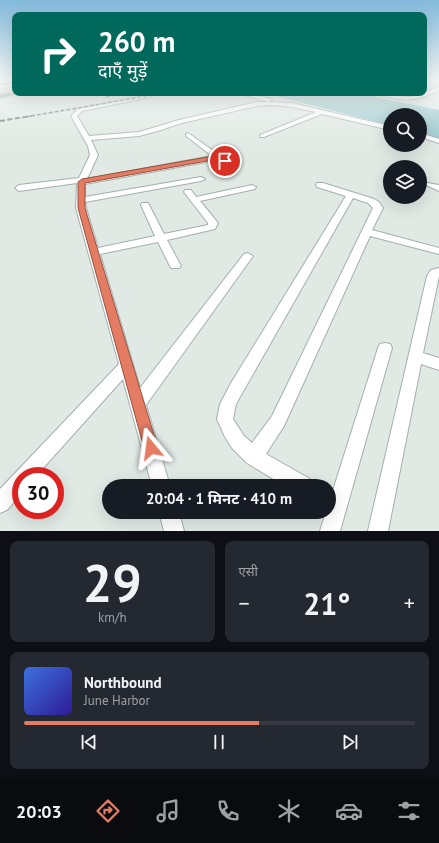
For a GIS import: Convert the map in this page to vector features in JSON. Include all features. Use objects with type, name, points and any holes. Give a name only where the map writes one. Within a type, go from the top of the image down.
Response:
[{"type":"street","points":[[110,104],[87,108],[75,113],[74,116],[76,122],[87,138],[94,157],[87,168],[82,181],[81,208],[159,479]]},
{"type":"street","points":[[87,138],[129,136],[156,130],[180,121],[247,106],[265,104],[282,104],[383,126]]},
{"type":"street","points":[[262,136],[322,112]]},
{"type":"street","points":[[20,188],[82,181],[222,159],[188,135]]},
{"type":"street","points":[[427,137],[439,141]]},
{"type":"street","points":[[81,200],[201,178]]},
{"type":"street","points":[[253,457],[278,421],[378,208],[377,205],[371,201],[320,185]]},
{"type":"street","points":[[430,185],[439,188]]},
{"type":"street","points":[[194,200],[252,186]]},
{"type":"street","points":[[94,252],[212,226],[213,223],[188,192]]},
{"type":"street","points":[[291,479],[253,457],[242,445],[227,425],[225,419],[228,404],[351,195]]},
{"type":"street","points":[[145,205],[175,266]]},
{"type":"street","points":[[367,232],[439,251]]},
{"type":"street","points":[[138,403],[248,256]]},
{"type":"street","points":[[378,531],[433,276],[435,273],[439,272]]},
{"type":"street","points":[[336,495],[385,348]]},
{"type":"street","points":[[416,357],[439,364]]},
{"type":"street","points":[[32,467],[127,365]]},
{"type":"street","points":[[0,502],[12,489]]},
{"type":"street","points":[[171,519],[174,531]]},
{"type":"street","points":[[330,531],[331,519]]},
{"type":"water","points":[[306,104],[409,104],[439,110],[439,139],[427,135],[427,108],[383,108],[383,123]]},
{"type":"railway","points":[[28,116],[102,104]]},
{"type":"railway","points":[[0,121],[28,116]]},
{"type":"route","points":[[151,448],[81,208],[82,182],[219,157],[225,161]]}]
